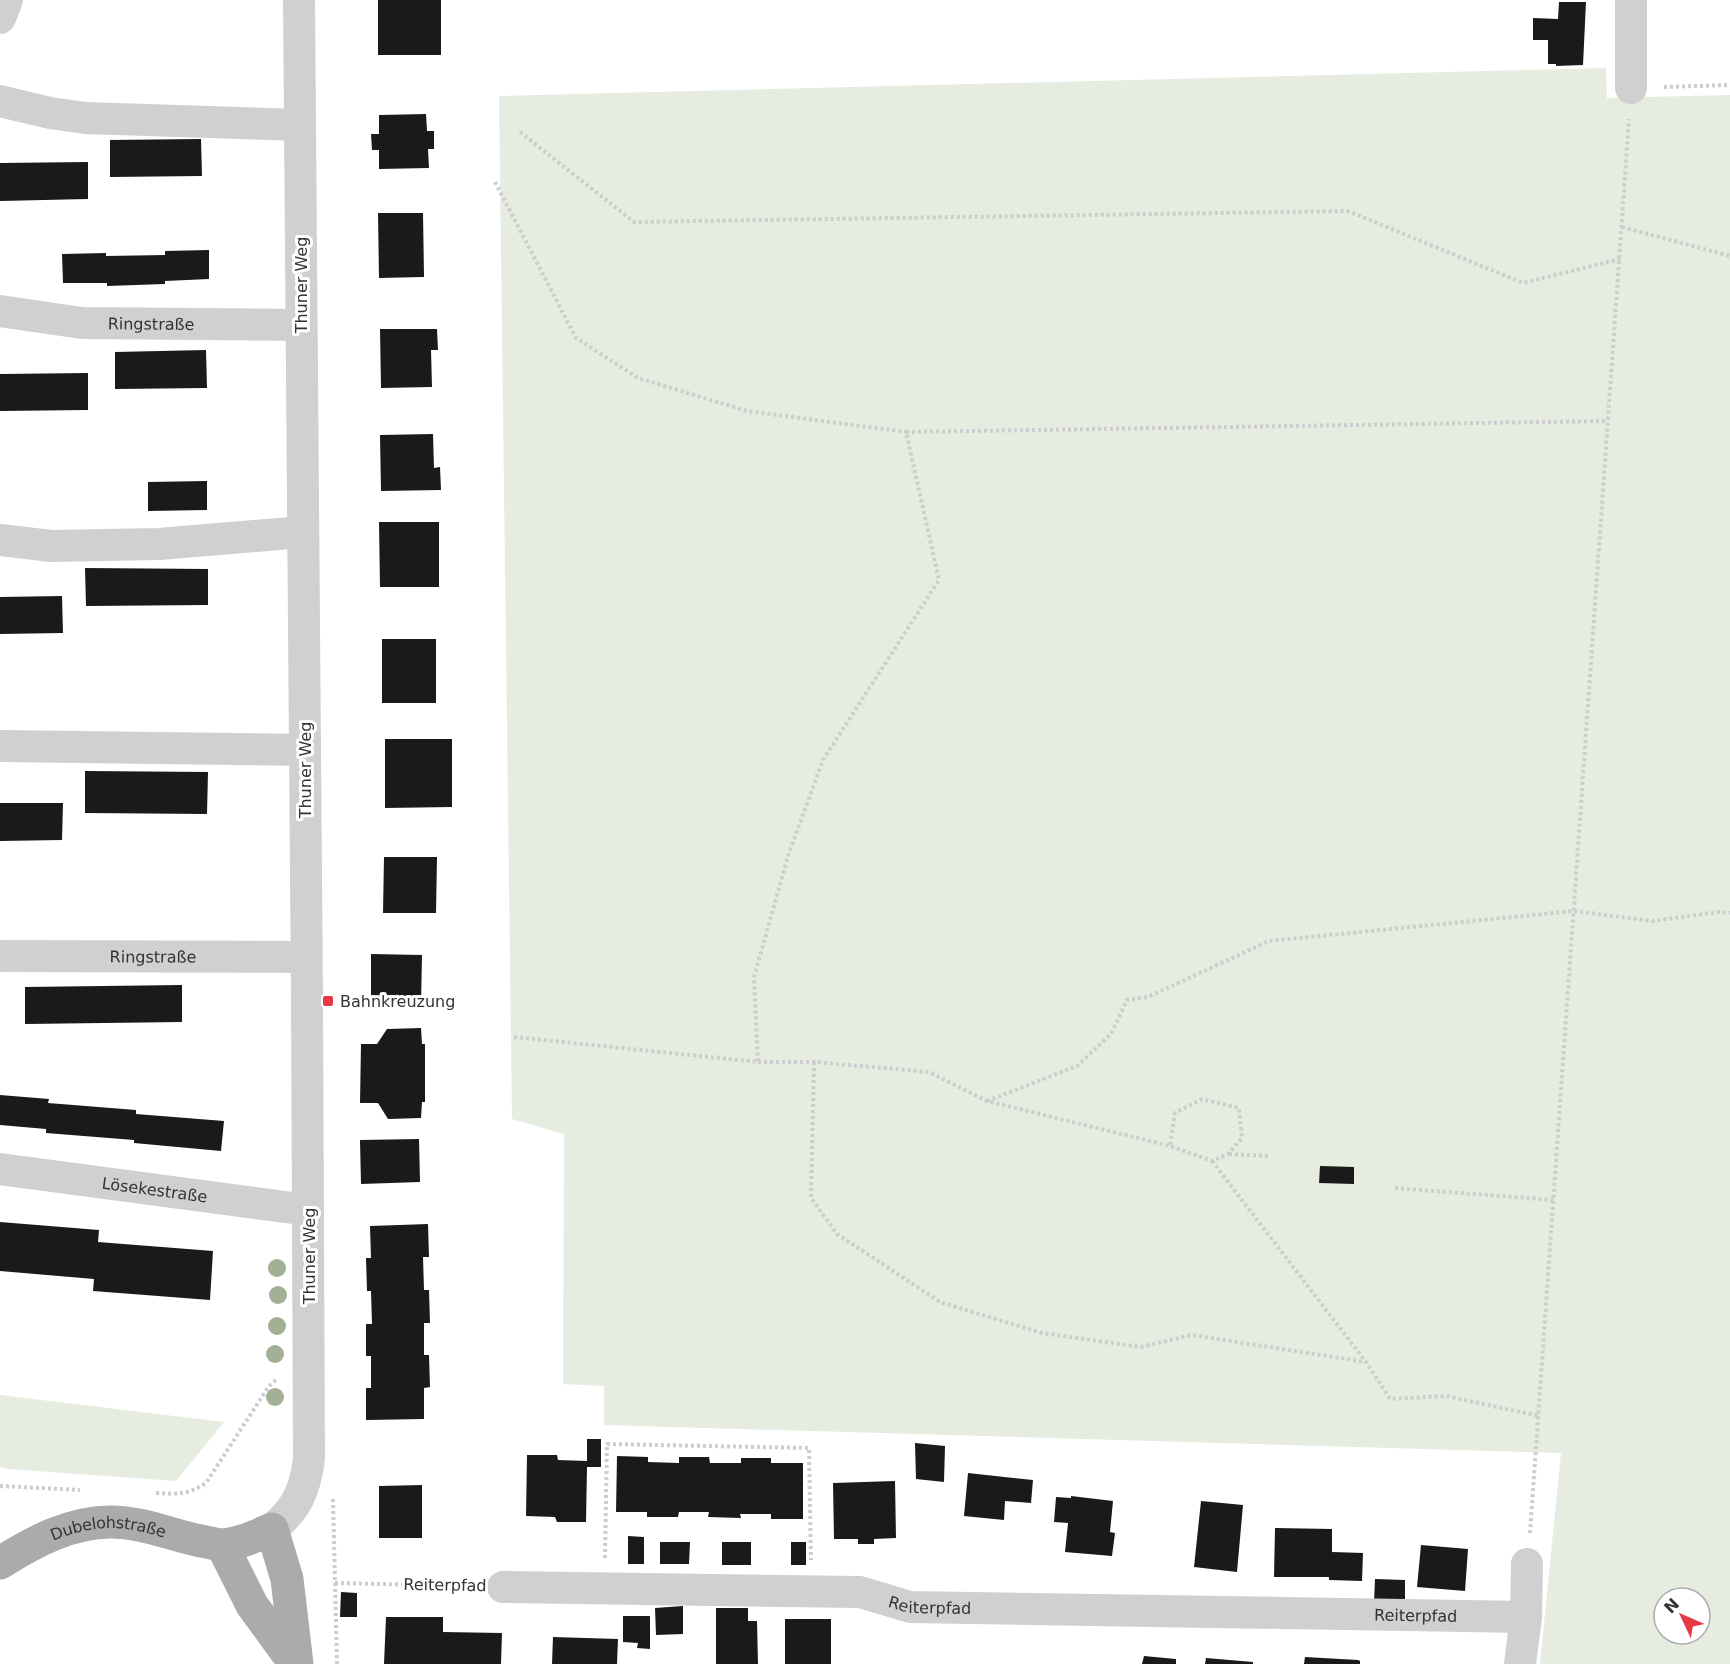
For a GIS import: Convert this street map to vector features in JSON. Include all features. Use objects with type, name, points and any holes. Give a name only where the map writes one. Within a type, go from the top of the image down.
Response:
[{"type":"main road","name":"Dubelohstraße","points":[[0,1563],[65,1529],[86,1524],[133,1523],[178,1536],[222,1545],[253,1538],[272,1528]]},
{"type":"main road","points":[[272,1528],[286,1579],[296,1664]]},
{"type":"main road","points":[[222,1545],[252,1605],[296,1664]]},
{"type":"street","points":[[0,18],[7,0]]},
{"type":"street","name":"Thuner Weg","points":[[272,1528],[285,1518],[302,1493],[309,1459],[299,0]]},
{"type":"street","points":[[1631,0],[1631,88]]},
{"type":"street","points":[[0,101],[50,113],[85,118],[300,125]]},
{"type":"street","name":"Ringstraße","points":[[0,311],[82,323],[301,325]]},
{"type":"street","points":[[0,540],[51,546],[159,544],[303,532]]},
{"type":"street","points":[[0,746],[305,750]]},
{"type":"street","name":"Ringstraße","points":[[0,956],[306,957]]},
{"type":"street","name":"Lösekestraße","points":[[0,1169],[308,1210]]},
{"type":"street","points":[[1520,1664],[1526,1617],[1527,1564]]},
{"type":"street","name":"Reiterpfad","points":[[503,1587],[860,1592],[910,1607],[1526,1617]]},
{"type":"path","points":[[1527,1564],[1631,88],[1730,84]]},
{"type":"path","points":[[520,132],[634,222],[1348,211],[1523,283],[1620,259]]},
{"type":"path","points":[[495,182],[576,338],[638,378],[747,411],[906,432],[1608,421]]},
{"type":"path","points":[[1622,227],[1730,256]]},
{"type":"path","points":[[758,1062],[754,977],[789,853],[823,760],[939,580],[906,432]]},
{"type":"path","points":[[987,1101],[1077,1066],[1111,1034],[1127,1000],[1148,997],[1269,942],[1574,911],[1652,921],[1719,912],[1730,913]]},
{"type":"path","points":[[514,1037],[758,1062],[814,1062],[929,1072],[987,1101],[1170,1146],[1212,1161],[1366,1362],[1390,1399],[1446,1396],[1539,1416]]},
{"type":"path","points":[[814,1062],[811,1198],[837,1234],[940,1302],[1042,1333],[1141,1347],[1192,1335],[1366,1362]]},
{"type":"path","points":[[1170,1146],[1175,1113],[1202,1099],[1239,1108],[1242,1138],[1228,1154],[1212,1161]]},
{"type":"path","points":[[1228,1154],[1268,1156]]},
{"type":"path","points":[[1395,1188],[1554,1200]]},
{"type":"path","points":[[147,1492],[182,1494],[206,1483],[269,1386],[277,1379],[309,1370]]},
{"type":"path","points":[[604,1588],[607,1444],[619,1444],[809,1448],[811,1592]]},
{"type":"path","points":[[307,1474],[332,1495],[334,1502],[336,1664]]},
{"type":"path","points":[[0,1486],[90,1490]]},
{"type":"path","name":"Reiterpfad","points":[[334,1583],[503,1587]]},
{"type":"shaded area","points":[[1606,68],[1607,98],[1730,95],[1730,1664],[1540,1664],[1561,1453],[604,1425],[604,1386],[563,1384],[564,1134],[512,1119],[499,96]]},
{"type":"shaded area","points":[[0,1395],[224,1422],[176,1481],[8,1469],[0,1467]]},
{"type":"building","points":[[378,0],[441,0],[441,55],[378,55]]},
{"type":"building","points":[[1559,2],[1586,2],[1583,65],[1548,64],[1548,40],[1533,40],[1533,18],[1558,19]]},
{"type":"building","points":[[426,114],[427,131],[434,131],[434,149],[428,149],[429,168],[379,169],[379,150],[372,150],[371,134],[379,134],[379,115]]},
{"type":"building","points":[[201,139],[202,176],[110,177],[110,140]]},
{"type":"building","points":[[88,162],[88,199],[0,201],[0,163]]},
{"type":"building","points":[[378,213],[423,213],[424,277],[379,278]]},
{"type":"building","points":[[209,250],[209,279],[165,281],[165,284],[107,286],[107,283],[63,283],[62,254],[165,255],[165,251]]},
{"type":"building","points":[[380,329],[437,329],[438,350],[431,350],[432,387],[381,388]]},
{"type":"building","points":[[206,350],[207,388],[115,389],[115,352]]},
{"type":"building","points":[[88,373],[88,410],[0,411],[0,374]]},
{"type":"building","points":[[433,434],[434,468],[440,467],[441,490],[381,491],[380,435]]},
{"type":"building","points":[[207,481],[207,510],[148,511],[148,482]]},
{"type":"building","points":[[379,522],[439,522],[439,587],[380,587]]},
{"type":"building","points":[[85,568],[208,569],[208,605],[86,606]]},
{"type":"building","points":[[62,596],[63,633],[0,634],[0,597]]},
{"type":"building","points":[[382,639],[436,639],[436,703],[382,703]]},
{"type":"building","points":[[385,739],[452,739],[452,807],[385,808]]},
{"type":"building","points":[[85,771],[208,772],[207,814],[85,813]]},
{"type":"building","points":[[0,803],[63,803],[62,840],[0,841]]},
{"type":"building","points":[[384,857],[437,857],[436,913],[383,913]]},
{"type":"building","points":[[371,954],[422,955],[421,1005],[371,1004]]},
{"type":"building","points":[[182,985],[182,1022],[25,1024],[25,987]]},
{"type":"building","points":[[421,1028],[422,1044],[425,1044],[425,1102],[422,1102],[421,1118],[388,1119],[378,1103],[360,1103],[361,1044],[377,1044],[387,1029]]},
{"type":"building","points":[[0,1095],[49,1099],[48,1103],[136,1110],[136,1114],[224,1121],[221,1151],[134,1143],[134,1140],[46,1133],[46,1129],[0,1125]]},
{"type":"building","points":[[419,1139],[420,1182],[361,1184],[360,1140]]},
{"type":"building","points":[[1320,1166],[1354,1167],[1354,1184],[1319,1183]]},
{"type":"building","points":[[0,1222],[99,1230],[98,1242],[213,1251],[210,1300],[93,1291],[94,1279],[0,1271]]},
{"type":"building","points":[[428,1224],[429,1257],[423,1257],[424,1290],[429,1290],[430,1323],[424,1323],[424,1355],[429,1355],[430,1387],[424,1388],[424,1419],[366,1420],[366,1388],[371,1388],[371,1356],[366,1356],[366,1324],[372,1324],[371,1291],[367,1291],[366,1258],[371,1258],[370,1226]]},
{"type":"building","points":[[587,1439],[601,1439],[601,1467],[587,1467],[586,1522],[557,1522],[555,1517],[526,1516],[527,1455],[557,1455],[558,1460],[587,1461]]},
{"type":"building","points":[[915,1443],[945,1446],[944,1482],[916,1479]]},
{"type":"building","points":[[617,1456],[648,1457],[648,1462],[679,1463],[679,1457],[709,1457],[710,1463],[741,1463],[741,1458],[771,1458],[771,1463],[803,1463],[803,1519],[771,1519],[771,1514],[740,1514],[741,1518],[708,1517],[709,1512],[679,1512],[678,1517],[647,1517],[647,1512],[616,1512]]},
{"type":"building","points":[[968,1473],[1033,1480],[1031,1503],[1005,1501],[1004,1520],[964,1516]]},
{"type":"building","points":[[895,1481],[896,1538],[874,1539],[874,1544],[858,1544],[858,1539],[834,1539],[833,1483]]},
{"type":"building","points":[[422,1485],[422,1538],[379,1538],[379,1486]]},
{"type":"building","points":[[1071,1496],[1113,1501],[1110,1532],[1115,1533],[1112,1556],[1065,1552],[1068,1523],[1054,1522],[1056,1497],[1071,1498]]},
{"type":"building","points":[[1201,1501],[1243,1505],[1237,1572],[1194,1567]]},
{"type":"building","points":[[1275,1528],[1332,1529],[1332,1552],[1363,1553],[1362,1581],[1329,1580],[1329,1577],[1274,1577]]},
{"type":"building","points":[[628,1536],[644,1537],[644,1564],[628,1564]]},
{"type":"building","points":[[660,1542],[690,1542],[689,1564],[660,1564]]},
{"type":"building","points":[[722,1542],[751,1542],[751,1565],[722,1565]]},
{"type":"building","points":[[791,1542],[806,1542],[806,1565],[791,1565]]},
{"type":"building","points":[[1421,1545],[1468,1549],[1465,1591],[1417,1587]]},
{"type":"building","points":[[1375,1579],[1405,1580],[1405,1604],[1374,1604]]},
{"type":"building","points":[[341,1592],[357,1593],[357,1617],[340,1617]]},
{"type":"building","points":[[683,1606],[683,1634],[656,1635],[655,1608]]},
{"type":"building","points":[[716,1608],[748,1608],[748,1621],[757,1621],[758,1664],[716,1664]]},
{"type":"building","points":[[623,1616],[650,1616],[650,1649],[637,1648],[638,1643],[623,1642]]},
{"type":"building","points":[[386,1617],[443,1617],[443,1632],[502,1633],[501,1664],[384,1664]]},
{"type":"building","points":[[785,1619],[831,1619],[831,1664],[785,1664]]},
{"type":"building","points":[[553,1637],[618,1639],[617,1664],[552,1664]]},
{"type":"building","points":[[1144,1656],[1176,1659],[1176,1664],[1142,1664]]},
{"type":"building","points":[[1305,1657],[1358,1660],[1360,1664],[1304,1664]]},
{"type":"building","points":[[1206,1658],[1253,1662],[1253,1664],[1205,1664]]},
{"type":"place","name":"Bahnkreuzung","points":[[328,1001]]}]
